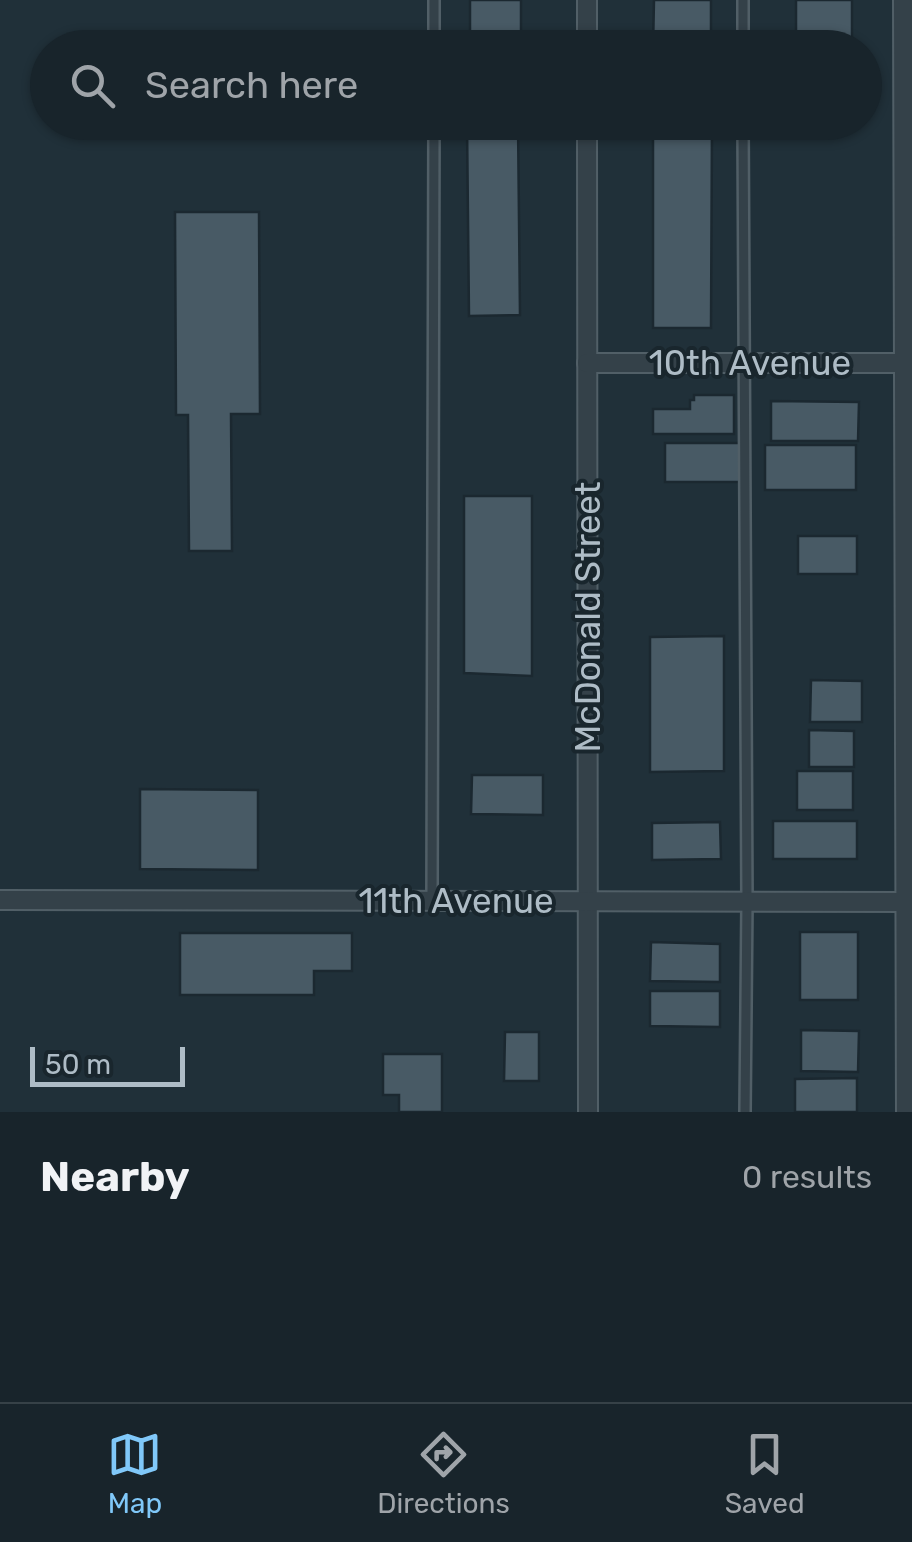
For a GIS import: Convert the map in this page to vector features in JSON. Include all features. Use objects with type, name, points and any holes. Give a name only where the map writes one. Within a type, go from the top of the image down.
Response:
[{"type":"street","points":[[586,0],[586,30]]},
{"type":"street","points":[[902,0],[908,363],[906,1112]]},
{"type":"street","name":"McDonald Street","points":[[587,140],[588,1112]]},
{"type":"street","name":"10th Avenue","points":[[587,363],[908,363]]},
{"type":"street","name":"11th Avenue","points":[[0,900],[909,902]]},
{"type":"lane","points":[[434,0],[434,30]]},
{"type":"lane","points":[[744,0],[744,30]]},
{"type":"lane","points":[[432,901],[434,140]]},
{"type":"lane","points":[[744,140],[744,1112]]},
{"type":"building","points":[[470,0],[521,0],[521,30],[470,30]]},
{"type":"building","points":[[654,0],[711,0],[711,30],[653,30]]},
{"type":"building","points":[[796,0],[852,0],[852,30],[796,30]]},
{"type":"building","points":[[467,140],[518,140],[520,315],[469,316]]},
{"type":"building","points":[[653,140],[712,140],[711,328],[653,328]]},
{"type":"building","points":[[175,212],[259,212],[260,414],[231,414],[232,551],[189,551],[188,415],[176,415]]},
{"type":"building","points":[[694,395],[734,395],[734,434],[653,434],[653,409],[690,409]]},
{"type":"building","points":[[771,401],[859,402],[858,441],[771,441]]},
{"type":"building","points":[[665,443],[740,443],[740,482],[665,482]]},
{"type":"building","points":[[765,445],[856,445],[856,490],[765,490]]},
{"type":"building","points":[[464,496],[532,496],[532,676],[464,673]]},
{"type":"building","points":[[798,536],[857,536],[857,574],[798,574]]},
{"type":"building","points":[[724,636],[724,771],[650,772],[650,637]]},
{"type":"building","points":[[811,680],[862,681],[862,722],[810,722]]},
{"type":"building","points":[[809,730],[854,731],[854,767],[809,767]]},
{"type":"building","points":[[797,771],[853,771],[853,810],[797,810]]},
{"type":"building","points":[[472,775],[543,775],[543,815],[471,814]]},
{"type":"building","points":[[140,789],[258,790],[258,870],[140,869]]},
{"type":"building","points":[[773,821],[857,821],[857,859],[773,859]]},
{"type":"building","points":[[720,822],[721,859],[652,860],[652,823]]},
{"type":"building","points":[[800,932],[858,932],[858,1000],[800,1000]]},
{"type":"building","points":[[180,933],[352,933],[352,971],[314,971],[314,995],[180,995]]},
{"type":"building","points":[[651,942],[720,944],[720,982],[650,981]]},
{"type":"building","points":[[650,991],[720,991],[720,1027],[650,1026]]},
{"type":"building","points":[[801,1030],[859,1031],[858,1072],[801,1071]]},
{"type":"building","points":[[505,1032],[539,1032],[539,1081],[504,1081]]},
{"type":"building","points":[[383,1054],[442,1054],[442,1112],[399,1112],[399,1095],[383,1095]]},
{"type":"building","points":[[857,1078],[857,1112],[795,1112],[795,1079]]}]
